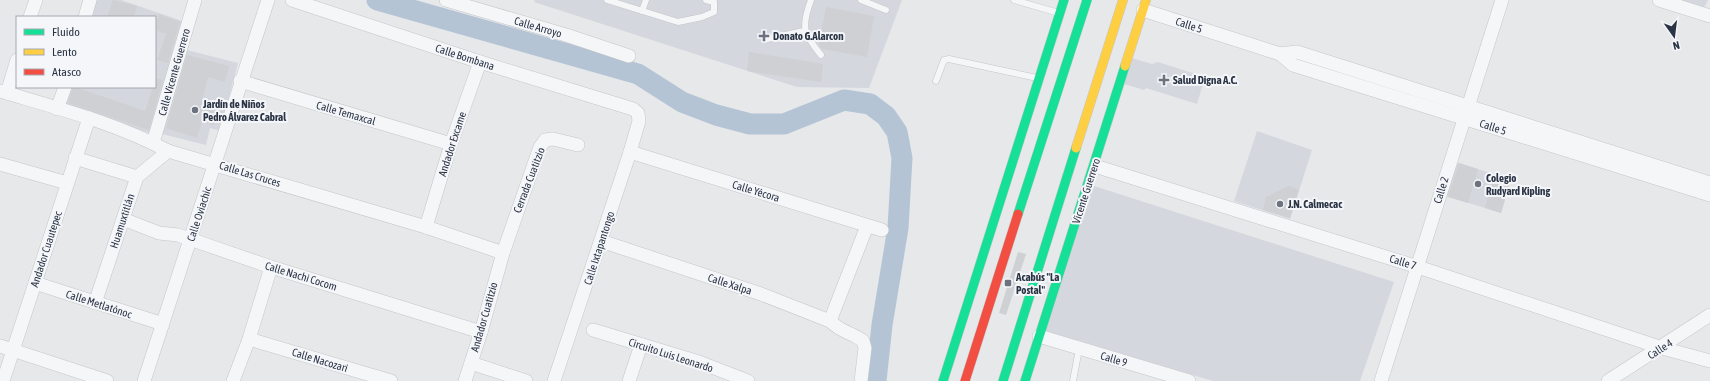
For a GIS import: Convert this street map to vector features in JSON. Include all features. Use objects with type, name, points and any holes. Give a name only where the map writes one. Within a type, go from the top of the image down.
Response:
[{"type":"main road","points":[[943,381],[1064,0]]},
{"type":"main road","points":[[964,381],[1087,0]]},
{"type":"main road","points":[[1003,381],[1059,209],[1123,0]]},
{"type":"main road","name":"Vicente Guerrero","points":[[1025,381],[1095,166],[1145,5]]},
{"type":"main road","points":[[1059,209],[1079,214]]},
{"type":"street","points":[[30,16],[36,0]]},
{"type":"street","points":[[85,16],[90,0]]},
{"type":"street","name":"Calle Vicente Guerrero","points":[[153,143],[194,0]]},
{"type":"street","name":"Calle Oviachic","points":[[144,381],[216,164],[240,81],[268,0]]},
{"type":"street","name":"Calle Bombana","points":[[292,0],[480,62],[633,109],[638,113]]},
{"type":"street","name":"Calle Arroyo","points":[[446,0],[572,37],[629,56]]},
{"type":"street","name":"Calle 2","points":[[1381,381],[1502,0]]},
{"type":"street","points":[[1659,0],[1710,16]]},
{"type":"street","name":"Calle 5","points":[[1145,5],[1280,54],[1293,66],[1466,112],[1710,183]]},
{"type":"street","points":[[3,92],[16,62]]},
{"type":"street","name":"Andador Excame","points":[[426,227],[451,144],[480,62]]},
{"type":"street","name":"Calle Temaxcal","points":[[240,81],[451,144]]},
{"type":"street","points":[[57,108],[64,88]]},
{"type":"street","name":"Calle Las Cruces","points":[[3,92],[89,118],[153,143],[168,151],[426,227],[503,252]]},
{"type":"street","name":"Calle 5","points":[[1466,112],[1710,195]]},
{"type":"street","name":"Calle Ixtapantongo","points":[[554,381],[630,152],[639,122],[638,113]]},
{"type":"street","name":"Andador Cuautepec","points":[[3,381],[89,118]]},
{"type":"street","name":"Cerrada Cuatitzio","points":[[503,252],[540,147],[545,140],[553,139],[578,145]]},
{"type":"street","points":[[75,158],[137,177],[168,151]]},
{"type":"street","name":"Calle Yécora","points":[[630,152],[882,230]]},
{"type":"street","name":"Calle 7","points":[[1095,166],[1418,267],[1662,348],[1710,361]]},
{"type":"street","points":[[1,168],[67,183]]},
{"type":"street","name":"Huamuxtitlán","points":[[95,303],[137,177]]},
{"type":"street","name":"Calle Nachi Cocom","points":[[123,219],[159,233],[178,235],[271,267],[481,332]]},
{"type":"street","points":[[830,321],[867,226]]},
{"type":"street","name":"Calle Xalpa","points":[[601,242],[760,294],[830,321],[838,330],[855,335],[864,341],[865,348],[861,381]]},
{"type":"street","name":"Andador Cuatitzio","points":[[465,381],[481,332],[503,252]]},
{"type":"street","points":[[233,381],[249,339],[271,267]]},
{"type":"street","name":"Calle Metlatónoc","points":[[35,284],[163,324]]},
{"type":"street","name":"Calle 4","points":[[1608,381],[1662,348],[1710,315]]},
{"type":"street","name":"Circuito Luis Leonardo","points":[[593,330],[699,362],[748,381]]},
{"type":"street","name":"Calle 9","points":[[1039,336],[1189,381]]},
{"type":"street","name":"Calle Nacozari","points":[[249,339],[391,381]]},
{"type":"street","points":[[629,381],[641,345]]},
{"type":"street","points":[[0,346],[13,350],[71,375],[107,381]]},
{"type":"street","points":[[471,363],[526,381]]},
{"type":"lane","points":[[607,0],[678,22],[702,17],[714,12],[714,2],[706,0]]},
{"type":"lane","points":[[642,11],[646,0]]},
{"type":"lane","points":[[811,0],[805,19],[804,31],[809,41],[821,54]]},
{"type":"lane","points":[[861,0],[886,10]]},
{"type":"lane","points":[[1014,0],[1060,13]]},
{"type":"lane","points":[[767,39],[804,31]]},
{"type":"lane","points":[[936,81],[944,60],[949,59],[1039,78]]},
{"type":"lane","points":[[1073,381],[1079,349]]},
{"type":"shaded area","points":[[93,0],[121,0],[188,23],[153,134],[60,107],[66,88],[156,88],[156,16],[88,16]]},
{"type":"shaded area","name":"Donato G.Alarcon","points":[[535,0],[902,0],[869,88],[797,87],[534,2]]},
{"type":"shaded area","points":[[1672,0],[1708,0],[1704,8]]},
{"type":"shaded area","name":"Jardín de Niños Pedro Álvarez Cabral","points":[[183,49],[238,63],[220,131],[210,128],[206,145],[158,133]]},
{"type":"shaded area","name":"Salud Digna A.C.","points":[[1132,58],[1152,64],[1158,62],[1205,77],[1197,104],[1146,88],[1144,90],[1124,84]]},
{"type":"shaded area","points":[[1257,131],[1312,150],[1290,219],[1234,201]]},
{"type":"shaded area","name":"Colegio Rudyard Kipling","points":[[1454,162],[1511,179],[1501,213],[1443,195]]},
{"type":"shaded area","points":[[1091,185],[1394,282],[1360,381],[1213,381],[1043,330]]},
{"type":"building","points":[[113,0],[137,6],[134,16],[107,16]]},
{"type":"building","points":[[826,7],[874,16],[867,57],[822,49],[819,45]]},
{"type":"building","points":[[159,14],[180,22],[168,63],[157,60],[166,34],[156,30]]},
{"type":"building","points":[[749,52],[823,64],[821,82],[747,71]]},
{"type":"building","points":[[187,55],[229,66],[225,82],[208,77],[202,101],[219,106],[214,125],[202,122],[197,138],[166,128]]},
{"type":"building","points":[[156,78],[163,80],[149,130],[68,103],[73,88],[82,88],[145,111],[153,88],[156,88]]},
{"type":"building","points":[[1459,163],[1478,169],[1468,203],[1448,197]]},
{"type":"building","points":[[1495,174],[1511,179],[1501,213],[1485,208]]},
{"type":"building","name":"J.N. Calmecac","points":[[1289,186],[1299,190],[1290,218],[1263,210],[1266,197]]},
{"type":"building","points":[[1018,252],[1026,254],[1006,315],[999,313]]},
{"type":"waterway","points":[[377,0],[638,74],[682,102],[716,115],[750,124],[784,124],[844,100],[870,104],[886,116],[897,132],[902,158],[898,228],[882,325],[876,381]]},
{"type":"traffic: fast","points":[[943,381],[1064,0]]},
{"type":"traffic: fast","points":[[1018,214],[1087,0]]},
{"type":"traffic: fast","points":[[1025,381],[1125,66]]},
{"type":"traffic: fast","points":[[1003,381],[1076,148]]},
{"type":"traffic: slow","points":[[1076,148],[1123,0]]},
{"type":"traffic: slow","points":[[1125,66],[1146,0]]},
{"type":"traffic: jam","points":[[965,381],[1018,214]]},
{"type":"place","name":"Donato G.Alarcon","points":[[764,36]]},
{"type":"place","name":"Salud Digna A.C.","points":[[1164,80]]},
{"type":"place","name":"Jardín de Niños Pedro Álvarez Cabral","points":[[195,110]]},
{"type":"place","name":"Colegio Rudyard Kipling","points":[[1478,184]]},
{"type":"place","name":"J.N. Calmecac","points":[[1280,204]]},
{"type":"place","name":"Acabús \"La Postal\"","points":[[1008,283]]}]
